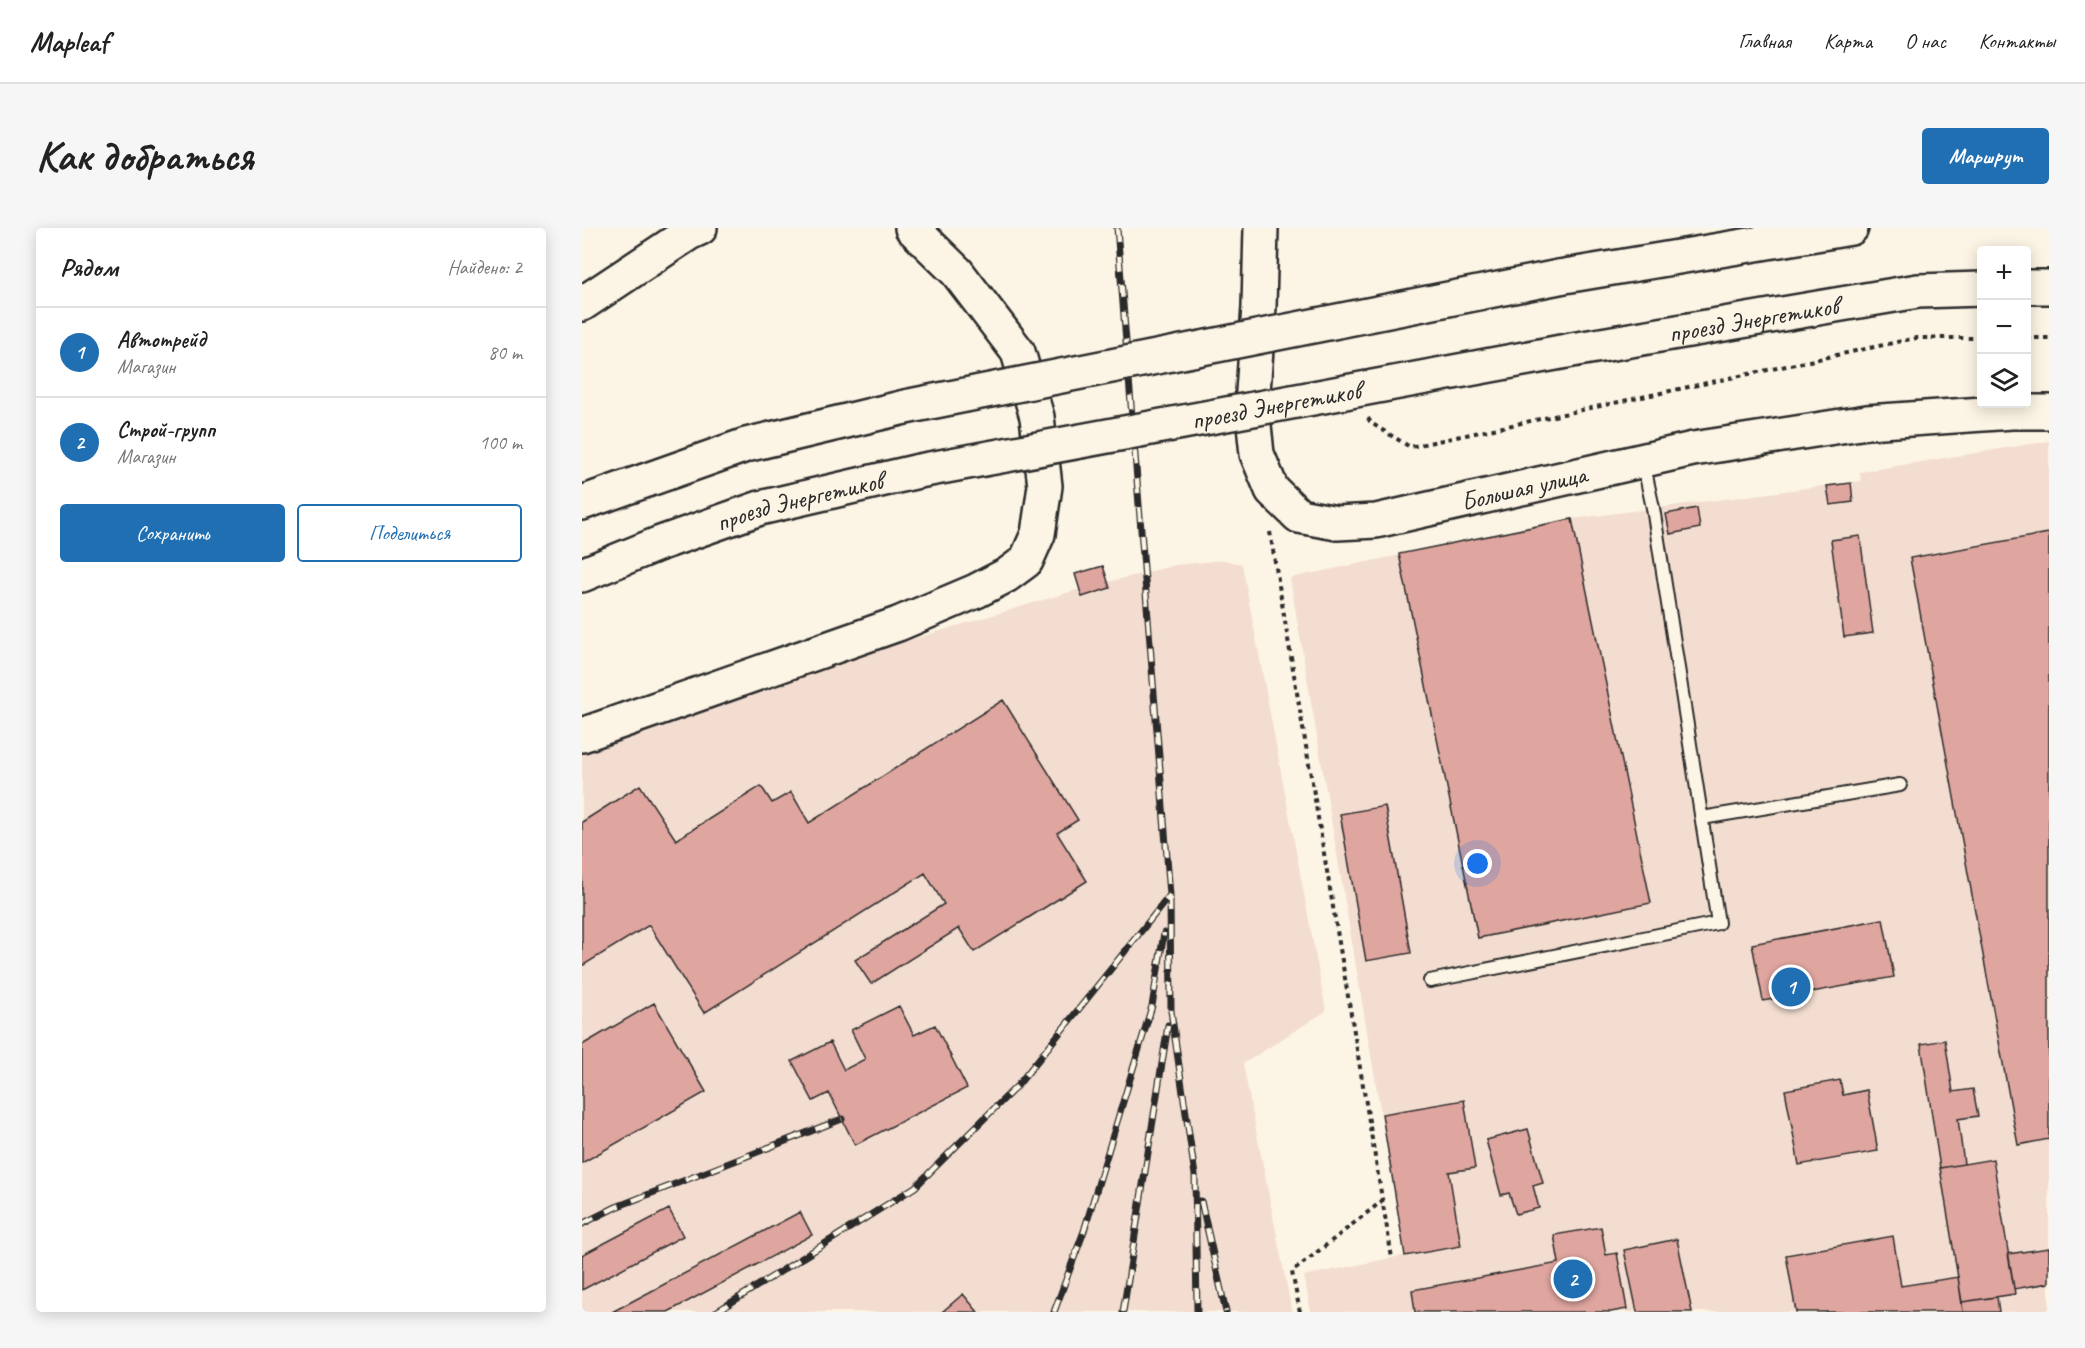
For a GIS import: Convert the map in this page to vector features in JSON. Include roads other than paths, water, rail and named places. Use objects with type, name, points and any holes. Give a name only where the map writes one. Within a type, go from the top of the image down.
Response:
[{"type":"main road","points":[[582,304],[700,228]]},
{"type":"main road","points":[[582,735],[898,624],[976,591],[1007,575],[1026,561],[1038,534],[1045,486],[1037,417],[1018,352],[957,272],[912,228]]},
{"type":"main road","points":[[582,503],[746,445],[905,407],[1559,278],[1851,228]]},
{"type":"main road","name":"Большая улица","points":[[1265,229],[1252,406],[1255,446],[1272,490],[1299,516],[1337,523],[1376,521],[1693,449],[1867,422],[2012,412],[2049,412]]},
{"type":"main road","points":[[2031,287],[2049,287]]},
{"type":"main road","name":"проезд Энергетиков","points":[[582,575],[657,544],[760,508],[919,471],[1572,350],[1918,291],[1977,289]]},
{"type":"lane","points":[[1430,981],[1718,923],[1653,508],[1643,460]]},
{"type":"lane","points":[[1702,818],[1900,785]]},
{"type":"railway","points":[[1117,228],[1170,895],[1171,1011],[1195,1175],[1197,1312]]},
{"type":"railway","points":[[716,1312],[915,1187],[1018,1085],[1170,895]]},
{"type":"railway","points":[[1054,1312],[1084,1231],[1152,1006],[1164,933]]},
{"type":"railway","points":[[1123,1312],[1168,1025]]},
{"type":"railway","points":[[582,1224],[616,1207],[842,1119]]},
{"type":"railway","points":[[1201,1201],[1226,1312]]},
{"type":"place","name":"Автотрейд","points":[[1791,987]]},
{"type":"place","name":"Строй-групп","points":[[1573,1279]]}]
